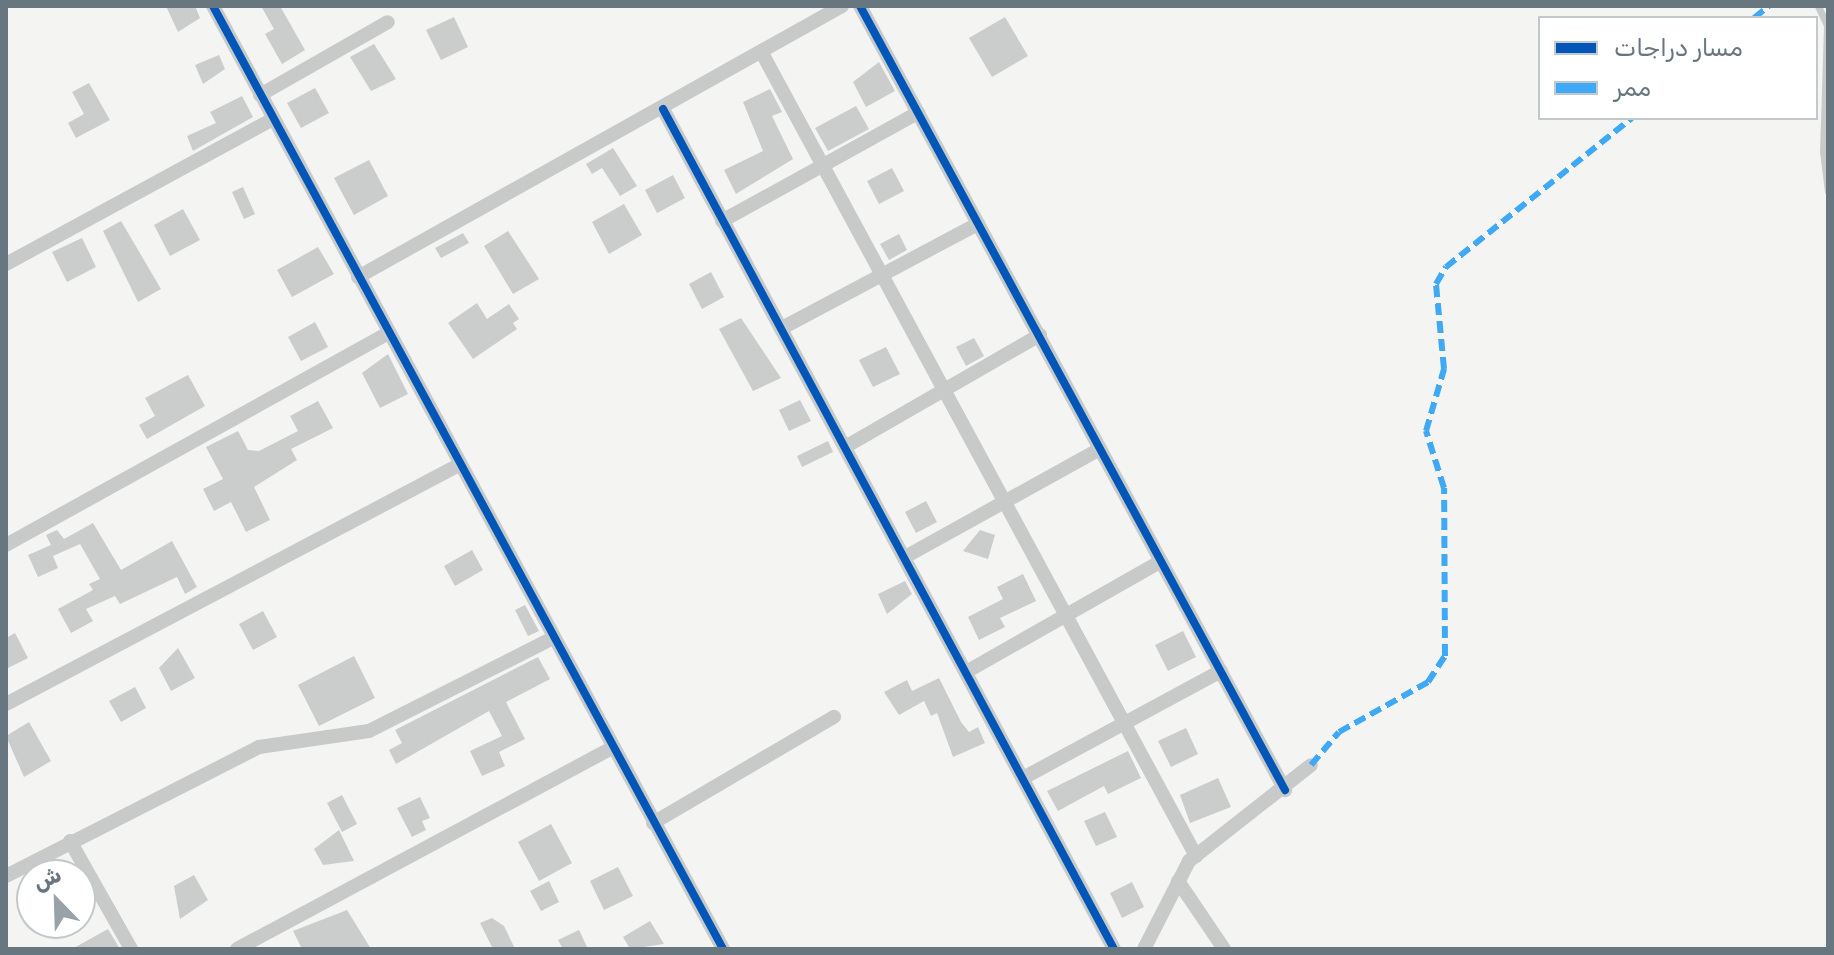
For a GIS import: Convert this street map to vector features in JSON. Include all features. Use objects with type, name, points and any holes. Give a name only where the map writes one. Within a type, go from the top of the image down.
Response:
[{"type":"street","points":[[213,6],[723,949]]},
{"type":"street","points":[[358,277],[663,109],[842,6]]},
{"type":"street","points":[[860,6],[1285,790]]},
{"type":"street","points":[[260,95],[388,22]]},
{"type":"street","points":[[762,53],[1196,856]]},
{"type":"street","points":[[663,109],[1114,949]]},
{"type":"street","points":[[722,221],[918,113]]},
{"type":"street","points":[[6,264],[273,119]]},
{"type":"street","points":[[782,328],[978,224]]},
{"type":"street","points":[[6,545],[389,333]]},
{"type":"street","points":[[845,447],[946,392],[1040,335]]},
{"type":"street","points":[[905,557],[1100,449]]},
{"type":"street","points":[[6,704],[459,465]]},
{"type":"street","points":[[966,672],[1161,561]]},
{"type":"street","points":[[6,876],[259,747],[369,731],[553,638]]},
{"type":"street","points":[[1023,778],[1221,671]]},
{"type":"street","points":[[653,823],[834,717]]},
{"type":"street","points":[[237,949],[612,748]]},
{"type":"street","points":[[1144,949],[1178,881],[1196,856],[1285,790],[1311,765]]},
{"type":"street","points":[[70,841],[131,949]]},
{"type":"street","points":[[1178,881],[1224,949]]},
{"type":"lane","points":[[1818,6],[1827,25],[1823,151],[1828,192]]},
{"type":"building","points":[[166,6],[195,6],[200,18],[178,32]]},
{"type":"building","points":[[261,6],[280,6],[305,50],[282,64],[265,34],[274,29]]},
{"type":"building","points":[[454,17],[468,47],[441,60],[426,30]]},
{"type":"building","points":[[1005,17],[1028,56],[992,77],[969,38]]},
{"type":"building","points":[[374,44],[396,79],[371,91],[350,57]]},
{"type":"building","points":[[219,55],[225,69],[203,84],[195,65]]},
{"type":"building","points":[[879,62],[895,91],[866,107],[853,82]]},
{"type":"building","points":[[89,83],[110,120],[76,138],[68,123],[84,114],[72,92]]},
{"type":"building","points":[[315,88],[329,113],[301,128],[287,103]]},
{"type":"building","points":[[770,89],[782,112],[772,116],[793,159],[736,194],[724,170],[763,151],[743,102]]},
{"type":"building","points":[[242,96],[253,117],[193,151],[187,136],[216,123],[210,112]]},
{"type":"building","points":[[856,106],[869,129],[828,151],[815,128]]},
{"type":"building","points":[[613,148],[637,186],[620,196],[602,168],[592,174],[586,164]]},
{"type":"building","points":[[369,160],[388,196],[354,215],[334,178]]},
{"type":"building","points":[[892,168],[904,191],[879,204],[867,181]]},
{"type":"building","points":[[673,175],[685,198],[657,213],[645,190]]},
{"type":"building","points":[[243,187],[255,214],[244,219],[232,192]]},
{"type":"building","points":[[624,204],[642,235],[609,254],[592,222]]},
{"type":"building","points":[[183,209],[200,240],[170,256],[154,225]]},
{"type":"building","points":[[121,221],[161,289],[138,302],[103,231]]},
{"type":"building","points":[[508,231],[539,279],[513,294],[484,246]]},
{"type":"building","points":[[463,233],[469,243],[441,258],[435,248]]},
{"type":"building","points":[[899,234],[907,250],[889,260],[880,244]]},
{"type":"building","points":[[82,238],[96,267],[67,282],[52,252]]},
{"type":"building","points":[[318,247],[334,274],[292,297],[277,270]]},
{"type":"building","points":[[711,272],[724,297],[702,309],[689,284]]},
{"type":"building","points":[[477,303],[487,319],[509,304],[519,319],[513,323],[517,329],[473,359],[448,323]]},
{"type":"building","points":[[741,318],[781,378],[753,391],[719,329]]},
{"type":"building","points":[[315,322],[328,347],[301,361],[288,337]]},
{"type":"building","points":[[974,338],[984,356],[966,366],[956,347]]},
{"type":"building","points":[[886,347],[900,374],[873,387],[859,360]]},
{"type":"building","points":[[388,354],[408,394],[380,408],[362,373]]},
{"type":"building","points":[[188,375],[205,406],[147,439],[139,425],[155,416],[145,398]]},
{"type":"building","points":[[800,400],[811,421],[789,431],[779,410]]},
{"type":"building","points":[[318,401],[333,428],[291,449],[297,460],[254,487],[270,520],[246,532],[231,502],[214,511],[203,489],[223,479],[206,447],[238,431],[248,450],[259,451],[298,431],[290,416]]},
{"type":"building","points":[[828,441],[833,452],[802,467],[797,456]]},
{"type":"building","points":[[926,501],[937,522],[916,533],[905,512]]},
{"type":"building","points":[[93,523],[121,570],[172,541],[197,587],[185,594],[177,577],[120,604],[115,596],[86,609],[93,621],[71,633],[58,609],[93,590],[89,584],[100,579],[80,544],[53,556],[58,568],[38,577],[28,555],[51,545],[46,535],[57,530],[64,539]]},
{"type":"building","points":[[980,530],[995,535],[988,559],[963,551]]},
{"type":"building","points":[[472,550],[483,570],[455,586],[444,566]]},
{"type":"building","points":[[1023,574],[1036,601],[1000,618],[1005,627],[979,640],[968,617],[1003,599],[997,587]]},
{"type":"building","points":[[905,581],[912,594],[887,614],[878,594]]},
{"type":"building","points":[[525,605],[539,631],[528,636],[515,610]]},
{"type":"building","points":[[263,611],[277,637],[253,650],[239,624]]},
{"type":"building","points":[[1183,631],[1196,657],[1168,671],[1155,645]]},
{"type":"building","points":[[15,633],[28,658],[6,669],[6,638]]},
{"type":"building","points":[[178,648],[195,678],[171,691],[159,668]]},
{"type":"building","points":[[354,656],[375,698],[319,726],[298,685]]},
{"type":"building","points":[[538,657],[550,679],[506,702],[525,739],[499,752],[505,766],[482,776],[470,751],[502,736],[489,711],[396,764],[389,750],[402,743],[395,730]]},
{"type":"building","points":[[939,678],[961,722],[969,732],[978,727],[985,743],[953,757],[937,713],[931,716],[924,701],[899,715],[884,692],[907,680],[912,691]]},
{"type":"building","points":[[135,687],[146,708],[121,722],[109,701]]},
{"type":"building","points":[[29,722],[51,761],[24,777],[6,736]]},
{"type":"building","points":[[1186,728],[1198,754],[1171,767],[1158,741]]},
{"type":"building","points":[[1128,751],[1141,778],[1108,794],[1104,786],[1058,811],[1047,791]]},
{"type":"building","points":[[1218,778],[1231,807],[1190,823],[1180,795]]},
{"type":"building","points":[[342,795],[357,824],[342,832],[327,803]]},
{"type":"building","points":[[420,797],[430,818],[422,821],[426,830],[412,837],[397,808]]},
{"type":"building","points":[[1105,812],[1117,837],[1096,846],[1084,821]]},
{"type":"building","points":[[551,824],[572,863],[539,881],[518,842]]},
{"type":"building","points":[[339,830],[354,861],[323,865],[314,849]]},
{"type":"building","points":[[618,867],[633,896],[604,910],[590,881]]},
{"type":"building","points":[[194,875],[208,900],[180,919],[174,886]]},
{"type":"building","points":[[549,881],[559,902],[541,911],[530,891]]},
{"type":"building","points":[[1132,882],[1144,907],[1122,918],[1110,893]]},
{"type":"building","points":[[347,910],[371,949],[302,949],[293,931]]},
{"type":"building","points":[[492,918],[504,926],[515,949],[493,949],[480,923]]},
{"type":"building","points":[[650,921],[664,944],[630,949],[623,937]]},
{"type":"building","points":[[108,929],[120,949],[72,949],[96,939],[96,936]]},
{"type":"building","points":[[579,930],[588,949],[563,949],[558,940]]},
{"type":"marked path","points":[[1756,16],[1769,6]]},
{"type":"marked path","points":[[1311,765],[1339,732],[1428,682],[1445,656],[1444,488],[1426,431],[1444,369],[1436,284],[1446,267],[1630,120]]},
{"type":"cycle path","points":[[213,6],[723,949]]},
{"type":"cycle path","points":[[860,6],[1285,790]]},
{"type":"cycle path","points":[[663,109],[1114,949]]}]
